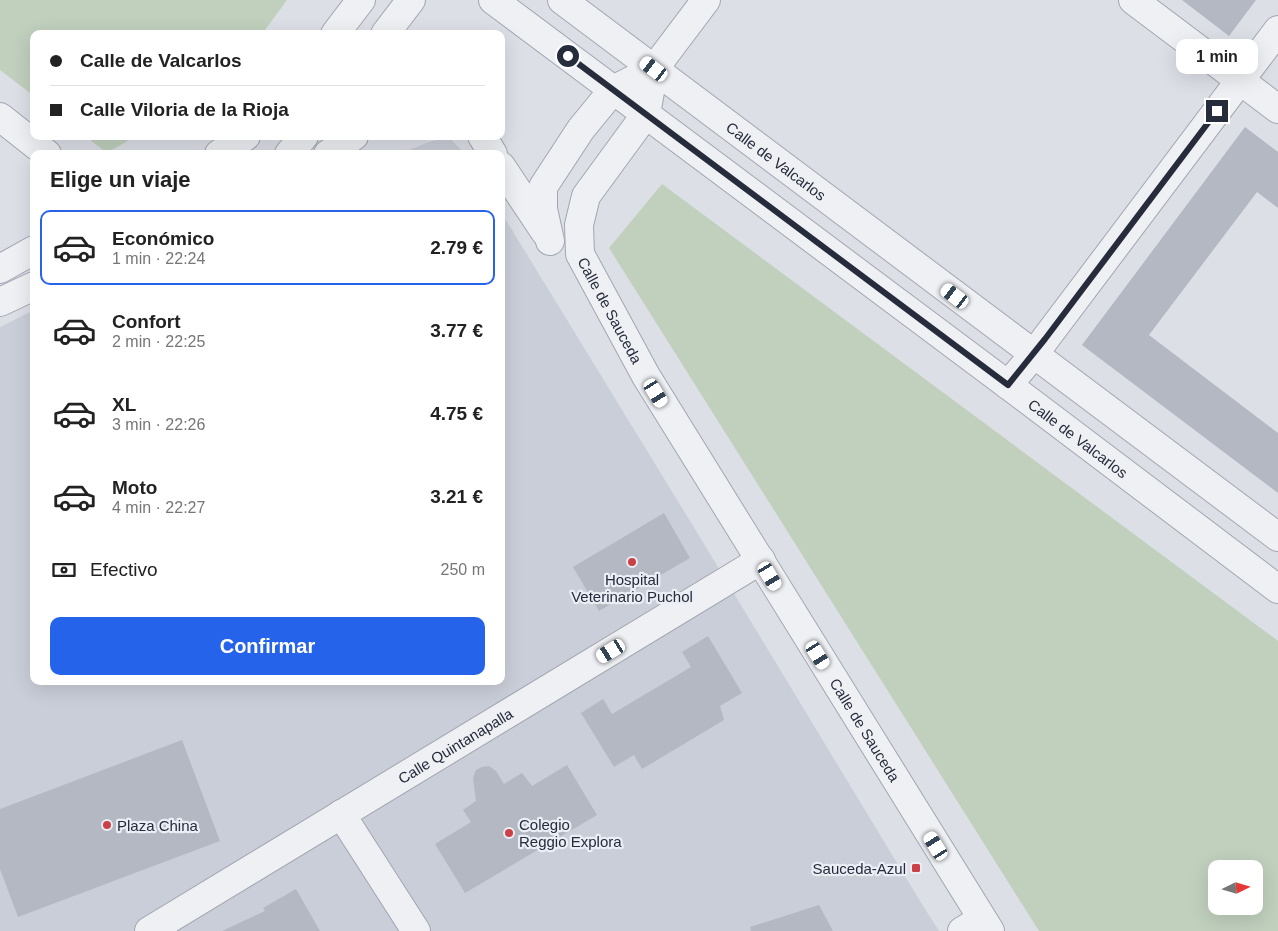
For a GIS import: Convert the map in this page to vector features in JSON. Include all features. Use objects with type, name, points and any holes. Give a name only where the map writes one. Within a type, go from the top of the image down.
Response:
[{"type":"street","points":[[339,30],[361,0]]},
{"type":"street","points":[[388,30],[410,0]]},
{"type":"street","name":"Calle de Valcarlos","points":[[493,0],[1278,589]]},
{"type":"street","name":"Calle de Valcarlos","points":[[562,0],[1278,537]]},
{"type":"street","points":[[613,90],[654,69],[706,0]]},
{"type":"street","points":[[1133,0],[1278,109]]},
{"type":"street","points":[[1008,385],[1034,354],[1278,30]]},
{"type":"street","points":[[646,114],[654,69]]},
{"type":"street","name":"Calle de Sauceda","points":[[550,240],[543,209],[543,187],[581,129],[613,90]]},
{"type":"street","name":"Calle de Sauceda","points":[[646,114],[586,196],[579,225],[580,254],[646,376],[761,560],[978,927]]},
{"type":"street","points":[[0,117],[42,150]]},
{"type":"street","points":[[225,150],[240,140]]},
{"type":"street","points":[[292,150],[301,140]]},
{"type":"street","points":[[334,150],[348,140]]},
{"type":"street","name":"Calle de Sauceda","points":[[505,172],[564,263],[646,376]]},
{"type":"street","points":[[0,269],[30,252]]},
{"type":"street","points":[[0,302],[30,288]]},
{"type":"street","name":"Calle Quintanapalla","points":[[149,931],[761,560]]},
{"type":"street","points":[[341,814],[416,931]]},
{"type":"shaded area","points":[[452,140],[461,150],[409,150],[429,142]]},
{"type":"shaded area","points":[[505,219],[939,931],[0,931],[0,327],[30,312],[30,685],[505,685]]},
{"type":"green space","points":[[0,0],[287,0],[265,30],[30,30],[30,93],[0,70]]},
{"type":"green space","points":[[90,140],[129,140],[112,150],[103,150]]},
{"type":"green space","points":[[662,184],[1278,641],[1278,931],[1039,931],[609,248]]},
{"type":"building","points":[[1182,0],[1256,0],[1229,36]]},
{"type":"building","points":[[1245,127],[1278,152],[1278,208],[1257,192],[1149,335],[1278,433],[1278,493],[1082,345]]},
{"type":"building","name":"Hospital Veterinario Puchol","points":[[664,513],[690,558],[599,611],[573,567]]},
{"type":"building","points":[[708,636],[742,693],[720,706],[724,720],[642,769],[634,755],[614,767],[581,713],[603,699],[612,714],[691,667],[682,652]]},
{"type":"building","name":"Plaza China","points":[[182,740],[220,841],[18,917],[0,869],[0,809]]},
{"type":"building","name":"Colegio Reggio Explora","points":[[567,765],[597,815],[465,893],[435,844],[471,822],[463,810],[476,801],[473,778],[476,770],[489,766],[496,771],[504,784],[522,773],[532,786]]},
{"type":"building","points":[[296,889],[320,931],[222,931],[265,911],[263,908]]},
{"type":"building","points":[[819,905],[833,931],[751,931],[750,927]]},
{"type":"place","name":"Hospital Veterinario Puchol","points":[[632,562]]},
{"type":"place","name":"Plaza China","points":[[107,825]]},
{"type":"place","name":"Colegio Reggio Explora","points":[[509,833]]},
{"type":"place","name":"Sauceda-Azul","points":[[916,868]]},
{"type":"route","points":[[568,56],[1008,385],[1034,354],[1217,111]]}]
